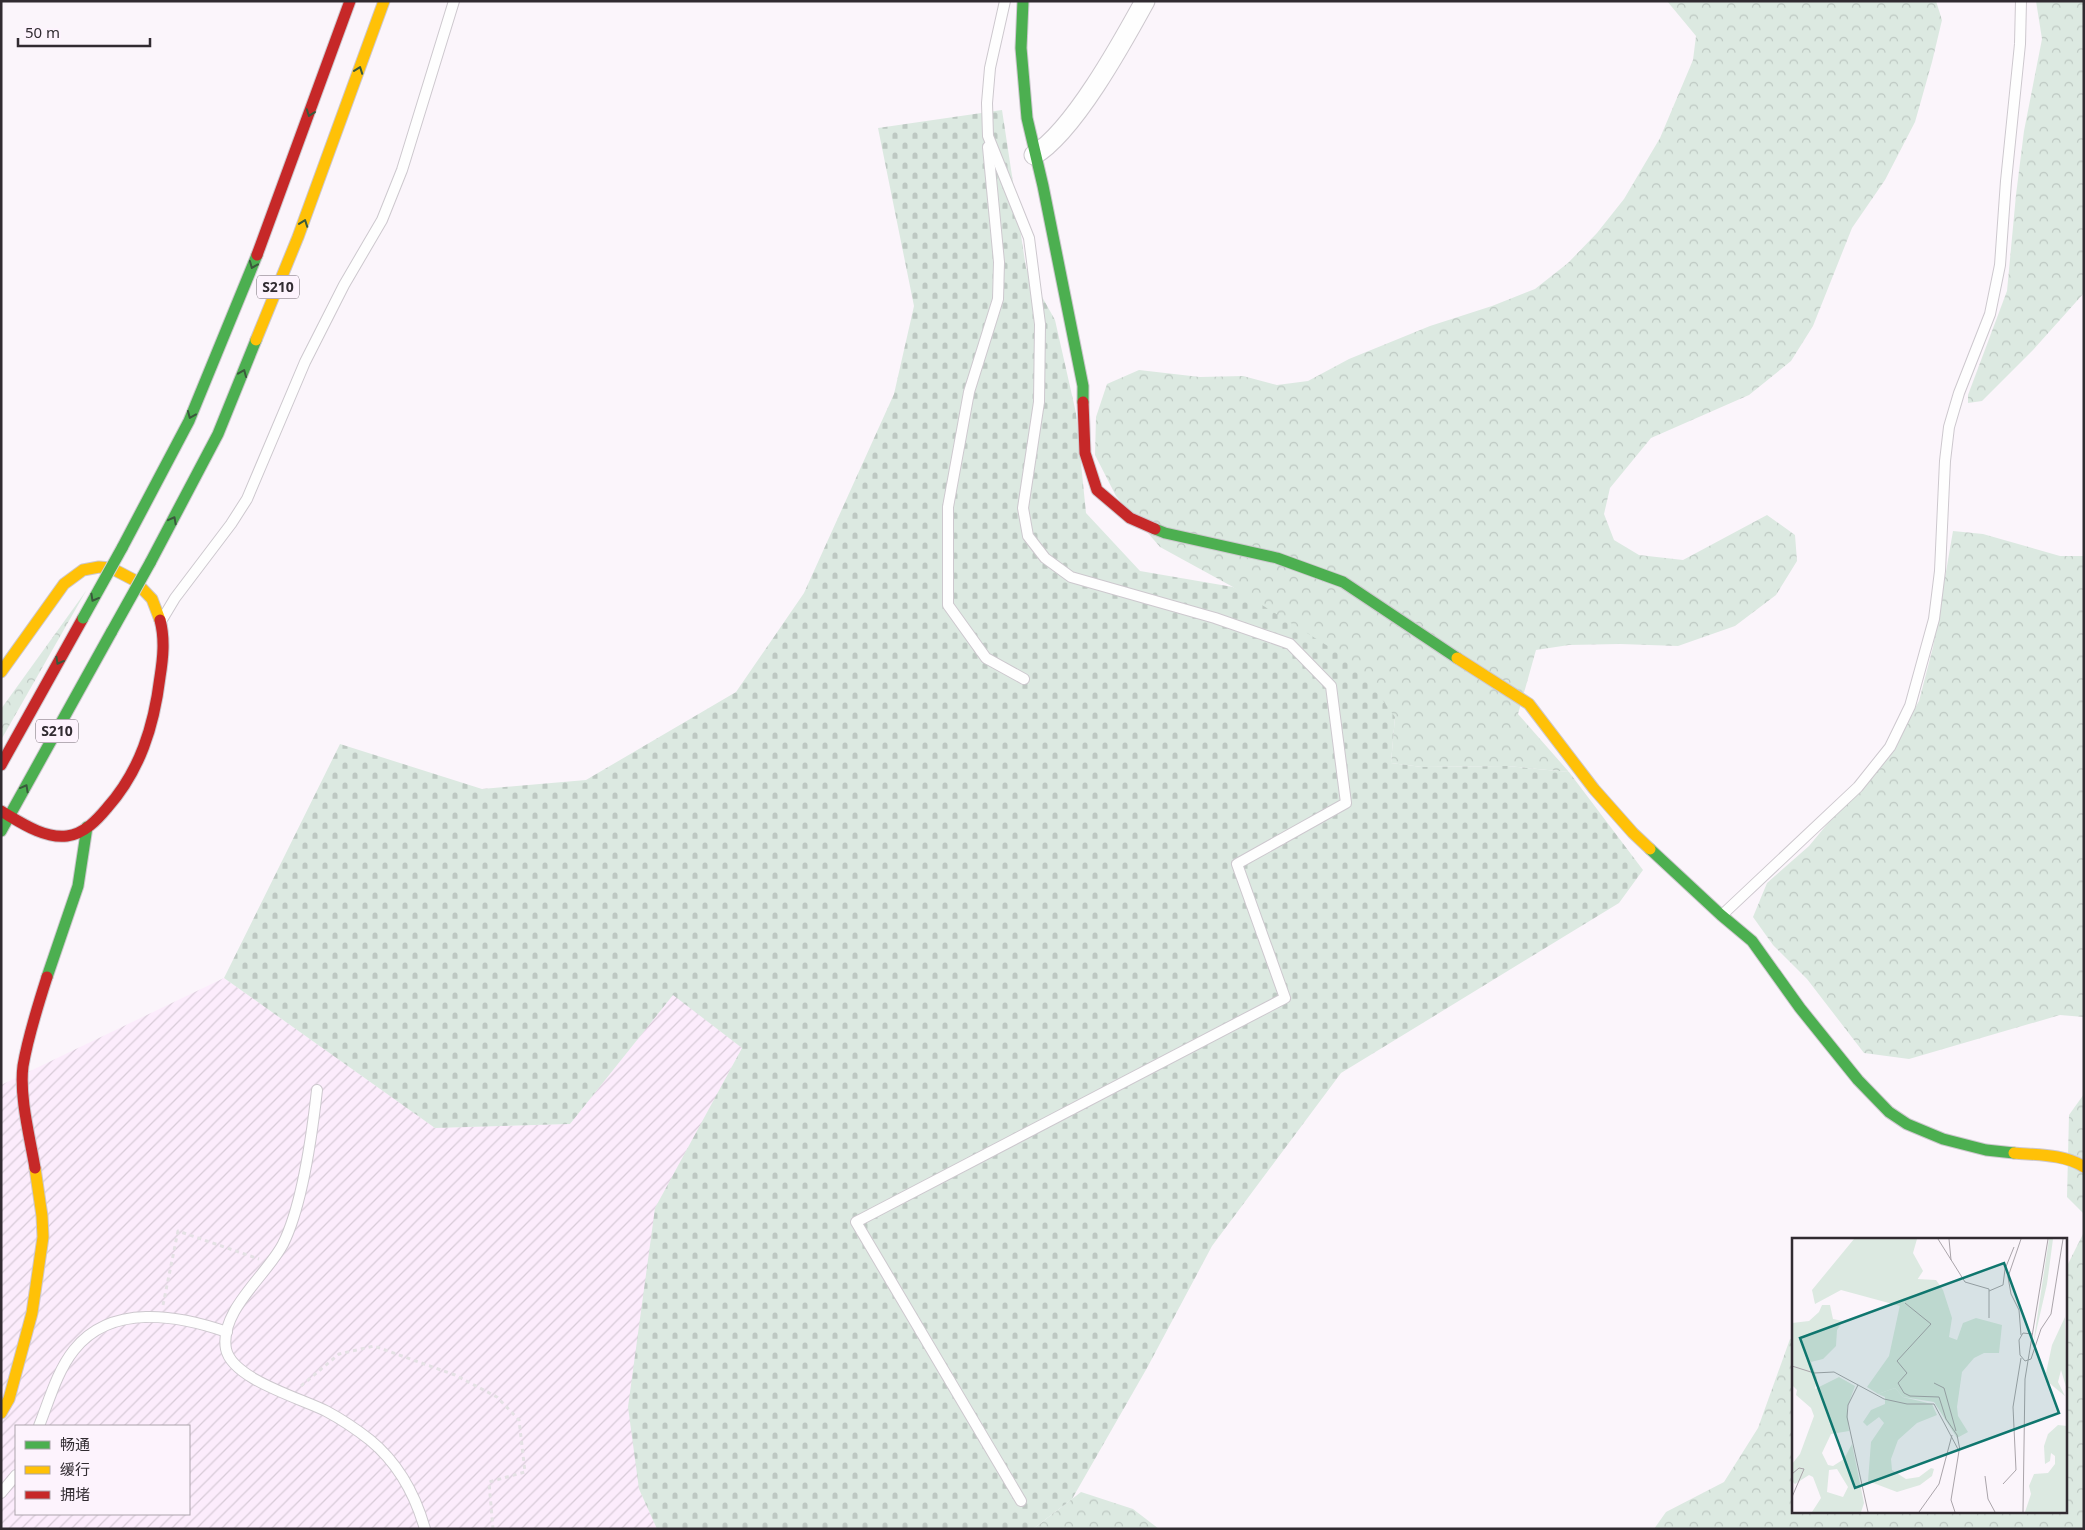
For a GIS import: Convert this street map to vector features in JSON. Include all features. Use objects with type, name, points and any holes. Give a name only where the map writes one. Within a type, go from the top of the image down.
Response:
[{"type":"street","name":"S210","points":[[1,766],[122,548],[189,421],[269,226],[350,1]]},
{"type":"street","name":"S210","points":[[1,831],[5,813],[112,631],[218,434],[298,237],[384,1]]},
{"type":"street","points":[[1024,1],[1022,66],[1026,110],[1083,386],[1086,453],[1097,490],[1130,518],[1165,533],[1276,558],[1343,582],[1529,704],[1594,789],[1633,833],[1721,915],[1752,941],[1800,1008],[1852,1073],[1889,1112],[1907,1124],[1942,1139],[1986,1150],[2054,1157],[2078,1163],[2084,1167]]},
{"type":"street","points":[[1034,155],[1052,141],[1079,107],[1114,54],[1144,1]]},
{"type":"street","points":[[1,672],[64,584],[86,568],[104,567],[120,572],[144,589],[153,600],[161,622],[163,651],[154,722],[144,751],[120,793],[97,819],[70,836],[59,836],[44,832],[5,813]]},
{"type":"street","points":[[1,1414],[9,1399],[30,1321],[43,1237],[42,1216],[24,1097],[23,1067],[38,1005],[78,886],[87,827]]},
{"type":"lane","points":[[161,622],[175,598],[231,524],[247,499],[305,362],[344,285],[385,213],[402,170],[454,1]]},
{"type":"lane","points":[[1005,1],[990,68],[987,103],[999,262],[998,298],[968,392],[948,507],[948,605],[986,658],[1024,678]]},
{"type":"lane","points":[[1721,915],[1858,787],[1890,747],[1910,706],[1924,662],[1935,609],[1940,571],[1945,461],[1949,427],[1958,393],[1990,314],[2000,265],[2022,1]]},
{"type":"lane","points":[[988,136],[1029,238],[1040,324],[1039,402],[1024,508],[1028,536],[1045,558],[1071,577],[1215,618],[1290,644],[1331,686],[1346,803],[1237,864],[1285,998],[856,1222],[1020,1501]]},
{"type":"lane","points":[[317,1090],[307,1158],[296,1206],[283,1244],[271,1264],[235,1310],[227,1332],[226,1348],[233,1363],[247,1375],[328,1412],[351,1426],[387,1456],[412,1491],[425,1529]]},
{"type":"lane","points":[[39,1425],[64,1366],[74,1350],[85,1338],[112,1323],[130,1319],[160,1317],[184,1320],[227,1332]]},
{"type":"lane","points":[[1,1493],[15,1476]]},
{"type":"path","points":[[160,1317],[178,1231],[271,1264]]},
{"type":"path","points":[[290,1395],[339,1354],[374,1346],[455,1376],[497,1397],[519,1420],[525,1472],[489,1482],[493,1529]]},
{"type":"shaded area","points":[[224,978],[435,1128],[570,1124],[673,994],[742,1048],[655,1209],[639,1489],[657,1529],[1,1529],[1,1085]]},
{"type":"green space","points":[[1667,1],[1936,1],[1942,20],[1915,122],[1885,180],[1852,228],[1813,326],[1791,361],[1749,395],[1651,438],[1610,488],[1604,514],[1614,540],[1639,555],[1683,560],[1767,515],[1795,535],[1797,561],[1776,595],[1735,626],[1678,646],[1569,645],[1536,650],[1518,714],[1569,772],[1507,766],[1422,767],[1391,763],[1395,717],[1233,587],[1160,547],[1116,496],[1095,455],[1096,417],[1107,384],[1139,370],[1200,377],[1243,376],[1277,385],[1308,381],[1349,359],[1430,326],[1492,306],[1535,289],[1568,263],[1597,233],[1624,199],[1660,138],[1693,60],[1696,36]]},
{"type":"green space","points":[[2036,1],[2084,1],[2084,293],[2033,350],[1982,401],[1968,403],[1968,395],[2007,291],[2024,131],[2042,39]]},
{"type":"green space","points":[[1002,110],[1026,268],[1055,320],[1076,413],[1086,513],[1140,571],[1233,587],[1355,663],[1395,717],[1391,763],[1422,767],[1507,766],[1569,772],[1643,870],[1619,903],[1341,1073],[1212,1246],[1147,1368],[1072,1499],[1033,1529],[657,1529],[639,1489],[628,1407],[655,1208],[742,1048],[673,995],[570,1124],[435,1128],[224,978],[340,744],[482,789],[586,780],[736,692],[804,593],[894,394],[914,306],[878,128]]},
{"type":"green space","points":[[1953,531],[1983,534],[2060,556],[2084,556],[2084,1017],[2060,1015],[1909,1059],[1864,1053],[1807,979],[1773,945],[1753,917],[1767,883],[1809,846],[1897,740],[1919,701],[1933,647]]},
{"type":"green space","points":[[86,591],[1,740],[1,709]]},
{"type":"green space","points":[[2084,1094],[2084,1214],[2067,1197],[2069,1115]]},
{"type":"green space","points":[[2084,1232],[2084,1529],[1654,1529],[1666,1512],[1724,1482],[1758,1428],[1790,1339],[1792,1338],[1792,1512],[2068,1512],[2068,1264]]},
{"type":"green space","points":[[1081,1492],[1133,1509],[1159,1529],[1033,1529]]},
{"type":"traffic: fast","points":[[1023,1],[1021,48],[1027,118],[1043,186],[1083,386],[1083,402]]},
{"type":"traffic: fast","points":[[122,548],[189,421],[257,255]]},
{"type":"traffic: fast","points":[[150,563],[218,434],[256,340]]},
{"type":"traffic: fast","points":[[1155,529],[1165,533],[1277,558],[1343,582],[1457,658]]},
{"type":"traffic: fast","points":[[83,618],[122,548]]},
{"type":"traffic: fast","points":[[112,631],[150,563]]},
{"type":"traffic: fast","points":[[1,831],[112,631]]},
{"type":"traffic: fast","points":[[47,977],[78,886],[87,827]]},
{"type":"traffic: fast","points":[[1650,849],[1752,941],[1800,1008],[1858,1080],[1889,1112],[1907,1124],[1943,1139],[1986,1150],[2014,1153]]},
{"type":"traffic: slow","points":[[256,340],[298,237],[384,1]]},
{"type":"traffic: slow","points":[[1,672],[64,584],[83,570],[99,567],[111,568],[134,580],[152,599],[160,620]]},
{"type":"traffic: slow","points":[[1457,658],[1529,704],[1594,789],[1633,833],[1650,849]]},
{"type":"traffic: slow","points":[[2014,1153],[2059,1157],[2084,1167]]},
{"type":"traffic: slow","points":[[1,1413],[9,1399],[32,1313],[43,1237],[35,1168]]},
{"type":"traffic: jam","points":[[257,255],[350,1]]},
{"type":"traffic: jam","points":[[1083,402],[1085,453],[1097,490],[1130,518],[1155,529]]},
{"type":"traffic: jam","points":[[1,765],[83,618]]},
{"type":"traffic: jam","points":[[1,811],[24,825],[41,832],[50,835],[67,836],[79,832],[94,822],[119,794],[144,747],[154,713],[162,663],[163,641],[160,620]]},
{"type":"traffic: jam","points":[[35,1168],[22,1090],[22,1078],[28,1043],[47,977]]}]
